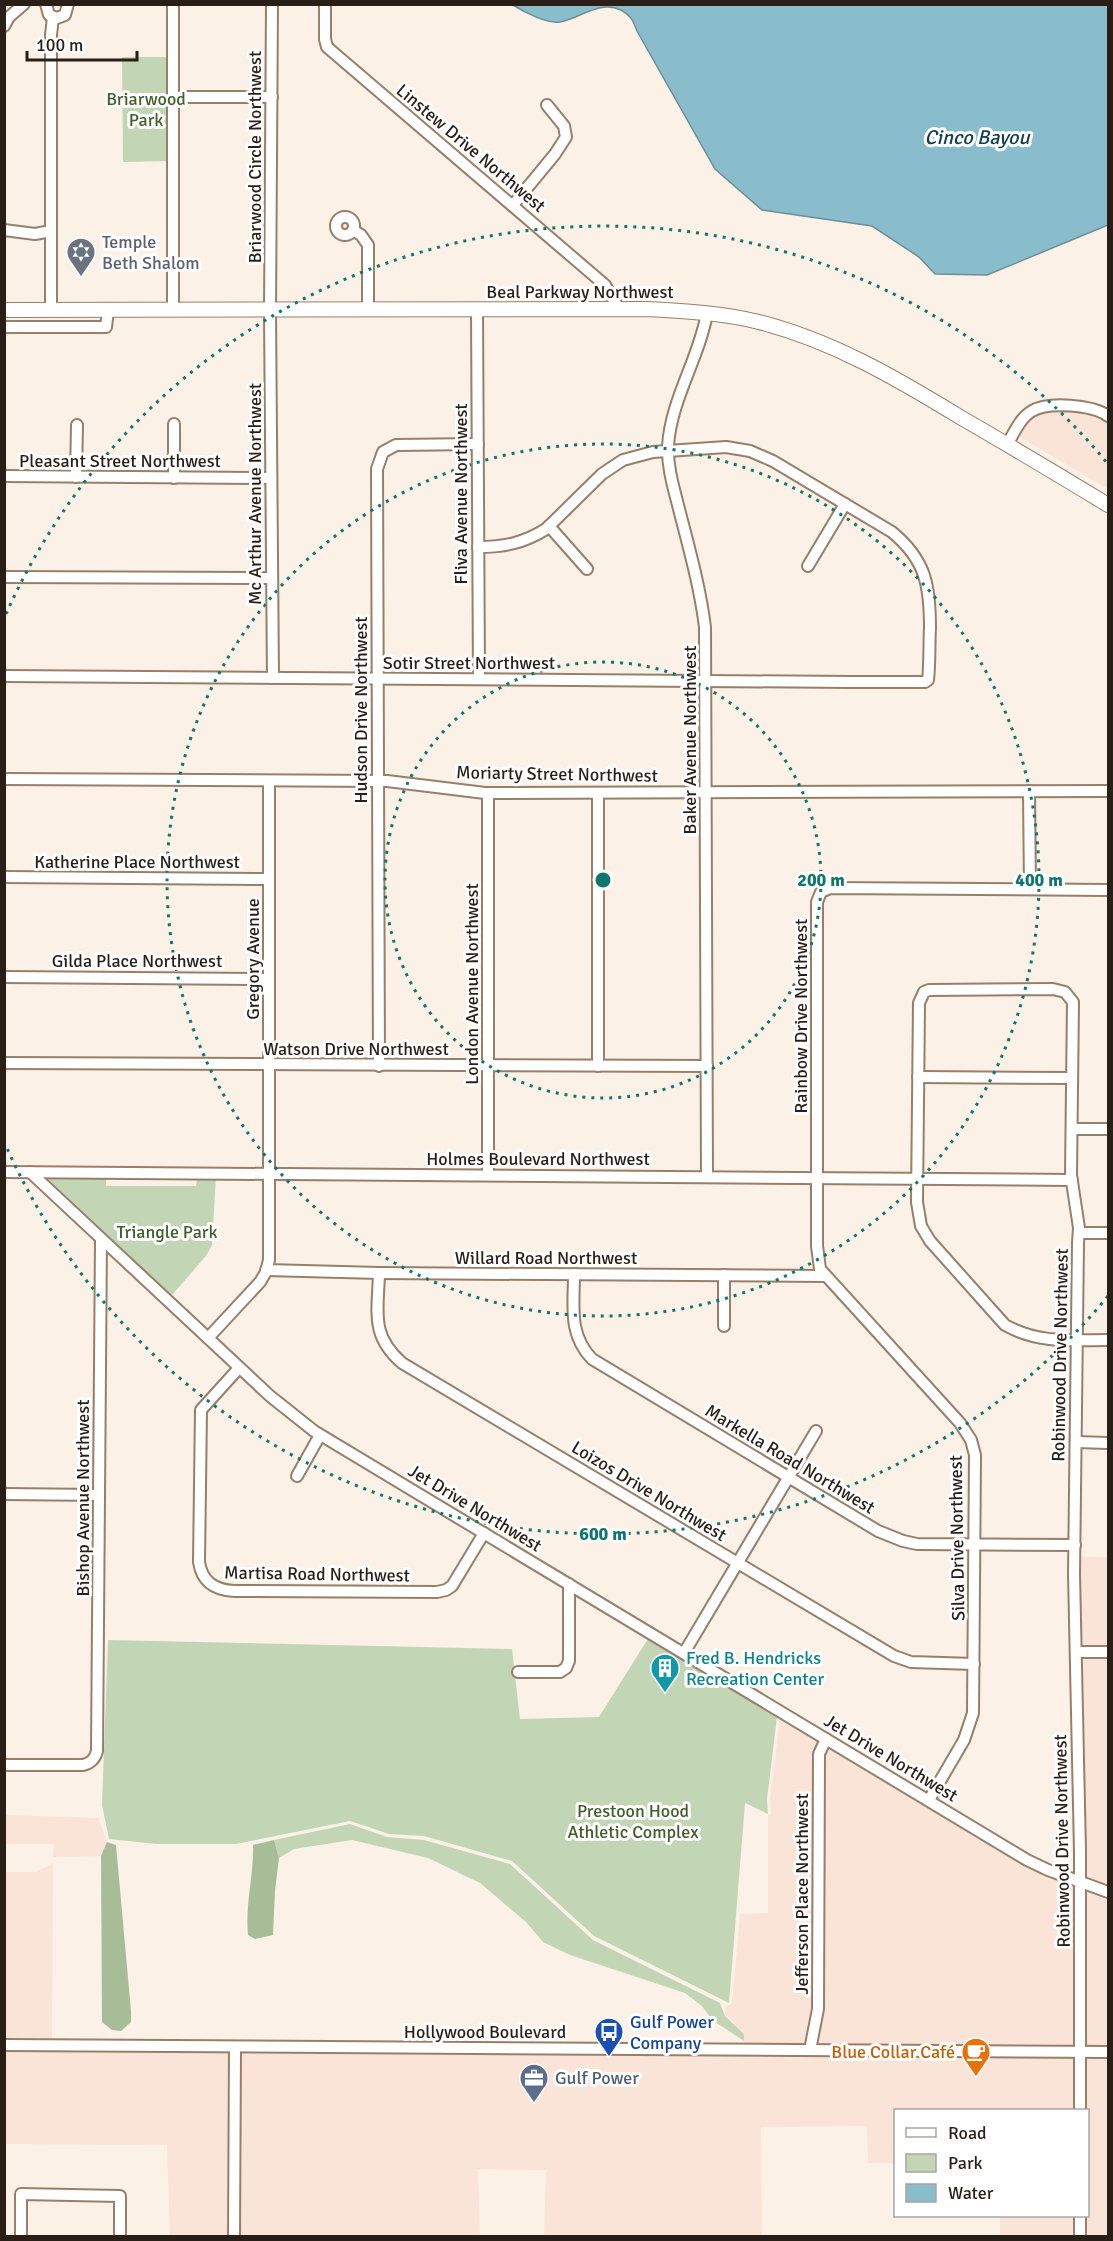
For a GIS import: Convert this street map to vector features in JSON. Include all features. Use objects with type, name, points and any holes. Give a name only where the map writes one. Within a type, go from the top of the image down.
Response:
[{"type":"main road","name":"Beal Parkway Northwest","points":[[4,310],[619,309],[707,313],[762,323],[801,335],[848,354],[896,378],[1108,505]]},
{"type":"street","points":[[4,26],[9,17],[24,4]]},
{"type":"street","points":[[46,4],[47,11],[57,18],[65,15],[68,4]]},
{"type":"street","points":[[173,4],[173,309]]},
{"type":"street","name":"Briarwood Circle Northwest","points":[[272,4],[272,310]]},
{"type":"street","name":"Linstew Drive Northwest","points":[[325,4],[327,47],[605,285],[619,309]]},
{"type":"street","points":[[51,310],[53,17]]},
{"type":"street","points":[[173,97],[272,97]]},
{"type":"street","points":[[513,206],[566,137],[564,126],[547,105]]},
{"type":"street","points":[[4,230],[35,234],[51,231]]},
{"type":"street","points":[[353,230],[364,238],[368,245],[368,309]]},
{"type":"street","name":"Fliva Avenue Northwest","points":[[477,309],[479,679]]},
{"type":"street","points":[[4,327],[106,327],[108,310]]},
{"type":"street","name":"Mc Arthur Avenue Northwest","points":[[272,310],[273,678]]},
{"type":"street","name":"Baker Avenue Northwest","points":[[707,313],[704,331],[674,412],[668,451],[671,476],[703,610],[707,792],[707,1177]]},
{"type":"street","points":[[1007,445],[1023,418],[1034,409],[1082,407],[1098,410],[1108,416]]},
{"type":"street","points":[[174,424],[174,478]]},
{"type":"street","points":[[76,477],[77,425]]},
{"type":"street","name":"Hudson Drive Northwest","points":[[379,1066],[377,469],[383,452],[396,445],[478,444]]},
{"type":"street","points":[[478,547],[498,547],[519,543],[536,535],[549,526],[613,466],[634,456],[726,447],[750,451],[773,461],[845,504],[808,566]]},
{"type":"street","name":"Pleasant Street Northwest","points":[[4,476],[272,478]]},
{"type":"street","name":"Sotir Street Northwest","points":[[4,676],[926,682],[929,675],[930,600],[921,566],[908,546],[892,532],[845,504]]},
{"type":"street","points":[[549,526],[587,569]]},
{"type":"street","points":[[4,576],[272,578]]},
{"type":"street","name":"Moriarty Street Northwest","points":[[4,779],[378,781],[488,793],[1108,791]]},
{"type":"street","name":"Gregory Avenue","points":[[269,781],[270,1174]]},
{"type":"street","points":[[1029,791],[1030,889]]},
{"type":"street","name":"London Avenue Northwest","points":[[488,793],[488,1175]]},
{"type":"street","points":[[598,793],[598,1066]]},
{"type":"street","name":"Katherine Place Northwest","points":[[4,878],[269,879]]},
{"type":"street","name":"Rainbow Drive Northwest","points":[[818,1178],[819,895],[830,888],[1108,890]]},
{"type":"street","name":"Gilda Place Northwest","points":[[4,977],[269,979]]},
{"type":"street","name":"Robinwood Drive Northwest","points":[[1080,2109],[1080,1882],[1075,1545],[1077,1340],[1078,1233],[1072,1180],[1073,1002],[1065,992],[1053,989],[934,988],[924,992],[919,1003],[918,1077],[917,1179],[918,1214],[921,1226],[930,1241],[1000,1320],[1028,1336],[1039,1339],[1077,1340],[1108,1340]]},
{"type":"street","name":"Watson Drive Northwest","points":[[4,1063],[488,1067],[707,1066]]},
{"type":"street","points":[[918,1077],[1072,1078]]},
{"type":"street","points":[[1072,1129],[1108,1129]]},
{"type":"street","name":"Holmes Boulevard Northwest","points":[[4,1172],[1072,1180]]},
{"type":"street","name":"Jet Drive Northwest","points":[[30,1172],[239,1368],[295,1418],[320,1435],[1027,1860],[1108,1892]]},
{"type":"street","points":[[208,1338],[260,1282],[266,1270],[269,1252],[270,1174]]},
{"type":"street","name":"Silva Drive Northwest","points":[[818,1178],[817,1246],[820,1269],[965,1430],[975,1455],[974,1705],[964,1740],[929,1800]]},
{"type":"street","points":[[1078,1233],[1108,1233]]},
{"type":"street","name":"Bishop Avenue Northwest","points":[[4,1765],[83,1765],[95,1757],[98,1744],[102,1239]]},
{"type":"street","name":"Willard Road Northwest","points":[[266,1270],[825,1276]]},
{"type":"street","name":"Loizos Drive Northwest","points":[[379,1273],[378,1325],[382,1339],[390,1352],[402,1363],[894,1656],[911,1662],[974,1664]]},
{"type":"street","name":"Markella Road Northwest","points":[[574,1274],[574,1324],[577,1338],[591,1359],[887,1536],[917,1544],[1075,1545]]},
{"type":"street","points":[[724,1275],[724,1326]]},
{"type":"street","name":"Martisa Road Northwest","points":[[239,1368],[201,1410],[199,1562],[203,1576],[215,1588],[234,1591],[437,1592],[452,1586],[484,1533]]},
{"type":"street","points":[[684,1653],[816,1431]]},
{"type":"street","points":[[297,1476],[320,1435]]},
{"type":"street","points":[[1076,1443],[1108,1443]]},
{"type":"street","points":[[4,1494],[99,1495]]},
{"type":"street","points":[[518,1672],[560,1672],[566,1668],[569,1584]]},
{"type":"street","points":[[1076,1652],[1108,1652]]},
{"type":"street","name":"Jefferson Place Northwest","points":[[810,2050],[818,2009],[819,1754],[826,1738]]},
{"type":"street","name":"Hollywood Boulevard","points":[[4,2045],[1108,2052]]},
{"type":"street","points":[[234,2236],[236,2047]]},
{"type":"street","points":[[21,2236],[21,2194],[120,2196],[120,2236]]},
{"type":"street","points":[[1080,2217],[1080,2236]]},
{"type":"shaded area","points":[[1062,411],[1090,412],[1108,421],[1108,489],[1017,435],[1032,415]]},
{"type":"shaded area","points":[[1078,1557],[1108,1557],[1108,1648],[1079,1648]]},
{"type":"shaded area","points":[[1079,1656],[1108,1656],[1108,1888],[1084,1879]]},
{"type":"shaded area","points":[[780,1716],[821,1740],[814,2009],[807,2046],[744,2046],[744,2034],[724,2013],[725,2005],[732,2003],[740,1914],[768,1913],[768,1816],[771,1814],[770,1799]]},
{"type":"shaded area","points":[[827,1744],[1076,1885],[1076,2048],[815,2046],[823,1754]]},
{"type":"shaded area","points":[[5,1815],[98,1818],[107,1842],[101,1856],[53,1857],[54,1844],[5,1844]]},
{"type":"shaded area","points":[[53,1863],[52,2041],[5,2041],[4,1872],[36,1872]]},
{"type":"shaded area","points":[[1084,1888],[1108,1897],[1108,2048],[1083,2048]]},
{"type":"shaded area","points":[[5,2050],[232,2051],[230,2236],[170,2236],[167,2145],[5,2144]]},
{"type":"shaded area","points":[[239,2051],[1076,2056],[1076,2109],[894,2109],[894,2163],[868,2163],[867,2126],[761,2127],[762,2236],[544,2236],[546,2170],[478,2169],[480,2236],[238,2236]]},
{"type":"shaded area","points":[[1083,2056],[1108,2056],[1108,2236],[1083,2236],[1083,2217],[1089,2217],[1089,2109],[1083,2109]]},
{"type":"shaded area","points":[[1000,2217],[1076,2217],[1076,2236],[1000,2236]]},
{"type":"green space","name":"Briarwood Park","points":[[122,57],[170,57],[170,161],[123,162]]},
{"type":"green space","name":"Triangle Park","points":[[42,1177],[106,1178],[106,1186],[196,1186],[197,1178],[216,1177],[212,1245],[206,1256],[171,1296]]},
{"type":"green space","name":"Prestoon Hood Athletic Complex","points":[[651,1634],[778,1709],[767,1799],[768,1814],[745,1803],[729,2003],[594,1936],[512,1861],[424,1836],[389,1834],[350,1821],[236,1844],[156,1844],[109,1839],[102,1805],[108,1640],[512,1649],[520,1719],[599,1717]]},
{"type":"green space","points":[[350,1824],[387,1837],[424,1840],[510,1864],[593,1940],[720,2003],[725,2016],[744,2034],[744,2041],[712,2020],[702,2006],[685,1993],[570,1955],[543,1942],[526,1922],[480,1883],[428,1858],[352,1840],[294,1849],[279,1858],[274,1840]]},
{"type":"green space","points":[[274,1840],[279,1858],[273,1935],[255,1939],[248,1935],[247,1923],[253,1845]]},
{"type":"green space","points":[[107,1842],[116,1845],[131,2011],[131,2022],[121,2031],[112,2030],[102,2022],[101,1856]]},
{"type":"water","name":"Cinco Bayou","points":[[513,5],[1108,5],[1108,225],[987,275],[935,274],[919,257],[872,226],[762,210],[715,169],[633,21],[621,10],[613,7],[598,8],[568,20],[555,22],[536,17]]},
{"type":"place","name":"Temple Beth Shalom","points":[[81,278]]},
{"type":"place","name":"Fred B. Hendricks Recreation Center","points":[[665,1694]]},
{"type":"place","name":"Gulf Power Company","points":[[609,2058]]},
{"type":"place","name":"Blue Collar Café","points":[[976,2078]]},
{"type":"place","name":"Gulf Power","points":[[534,2104]]}]
